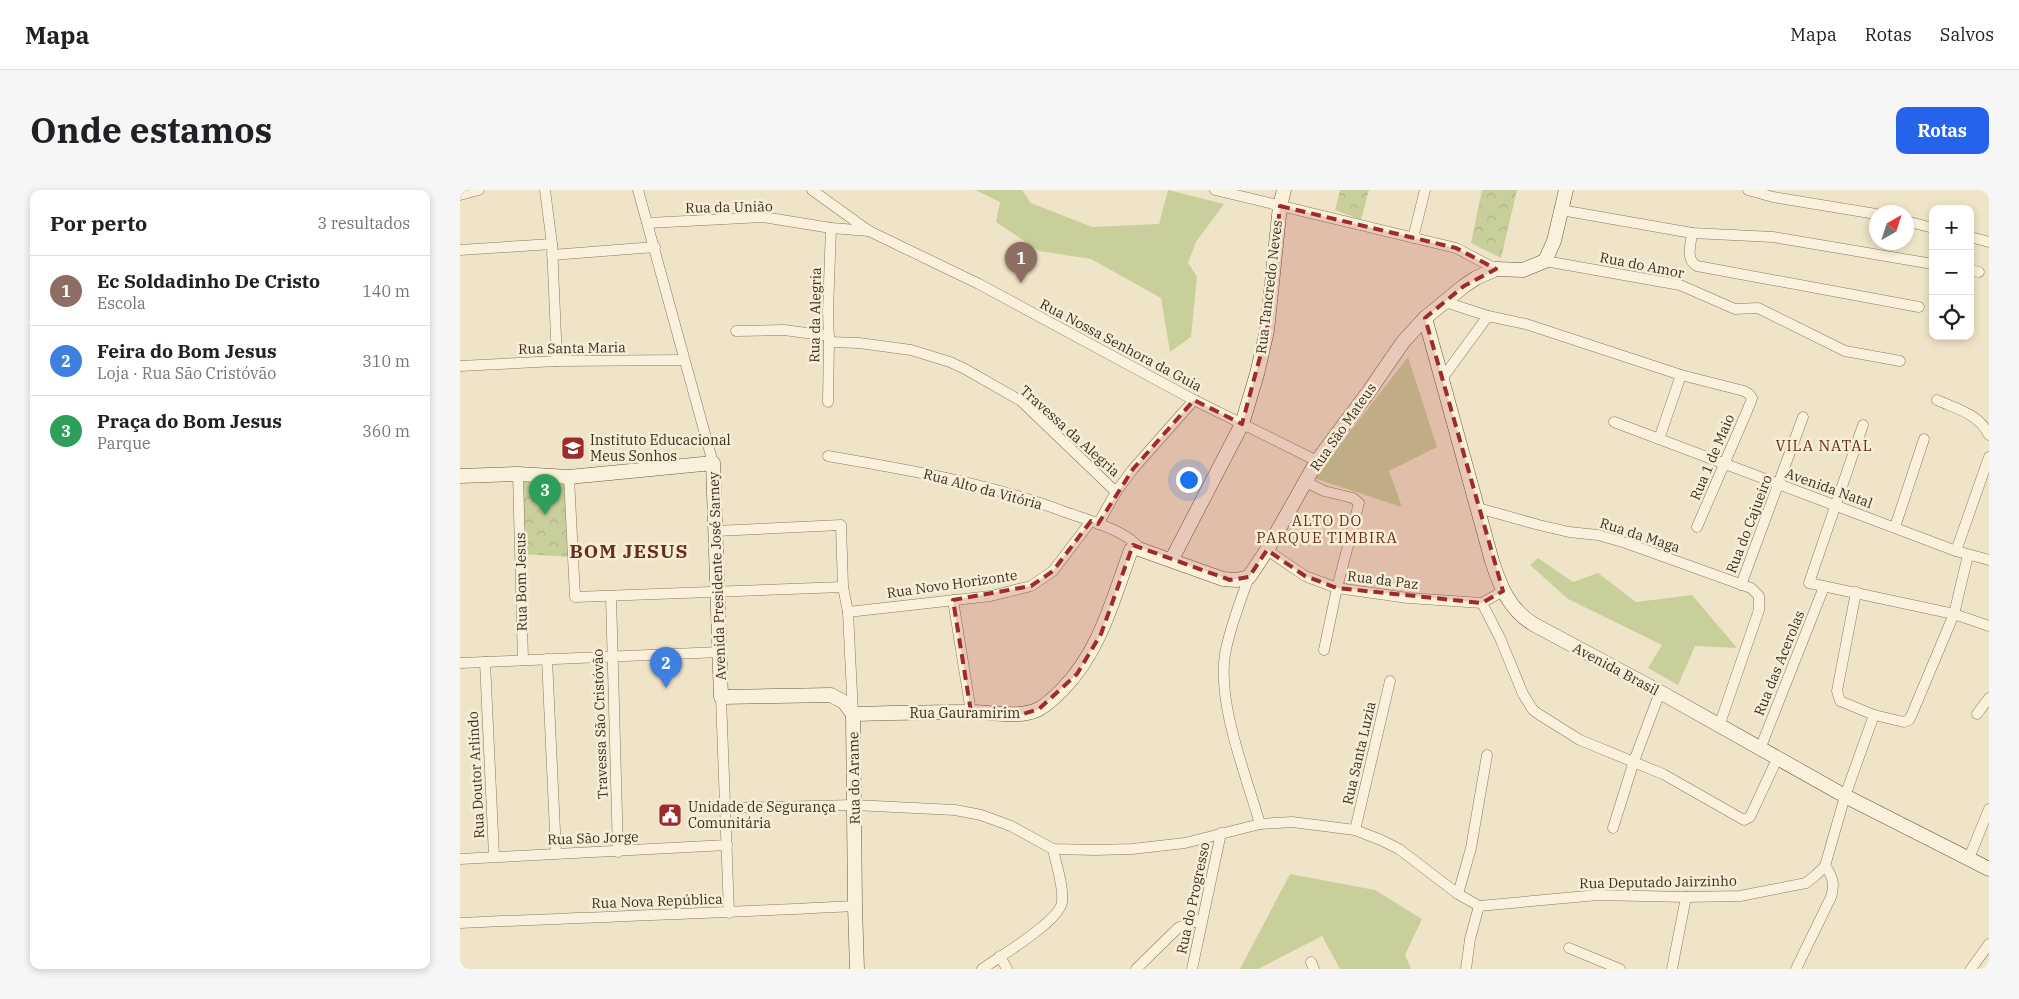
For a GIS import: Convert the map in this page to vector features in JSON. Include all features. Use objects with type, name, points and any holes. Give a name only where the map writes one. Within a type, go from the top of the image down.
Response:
[{"type":"street","points":[[460,195],[479,190]]},
{"type":"street","points":[[545,190],[552,244],[558,361]]},
{"type":"street","name":"Avenida Presidente José Sarney","points":[[638,190],[713,463],[729,913]]},
{"type":"street","name":"Rua Nossa Senhora da Guia","points":[[812,190],[869,231],[979,284],[1194,400],[1317,461]]},
{"type":"street","points":[[1215,190],[1456,248],[1496,269],[1523,270],[1545,261],[1554,240],[1566,190]]},
{"type":"street","name":"Rua Tancredo Neves","points":[[1172,559],[1242,424],[1257,374],[1267,331],[1280,206],[1284,190]]},
{"type":"street","points":[[1413,238],[1425,190]]},
{"type":"street","points":[[1748,190],[1773,197],[1869,213]]},
{"type":"street","points":[[1561,210],[1692,233],[1773,237],[1929,263]]},
{"type":"street","name":"Rua da União","points":[[648,223],[763,217],[831,228],[869,231]]},
{"type":"street","points":[[1914,223],[1929,227]]},
{"type":"street","name":"Rua da Alegria","points":[[828,402],[828,311],[831,228]]},
{"type":"street","points":[[1692,233],[1689,258],[1697,266],[1919,307]]},
{"type":"street","points":[[1974,238],[1989,242]]},
{"type":"street","points":[[460,250],[552,244]]},
{"type":"street","points":[[552,255],[655,247]]},
{"type":"street","name":"Rua do Amor","points":[[1545,261],[1680,286],[1735,309],[1758,308],[1845,351],[1900,361]]},
{"type":"street","name":"Rua São Mateus","points":[[1260,824],[1231,726],[1225,683],[1225,655],[1231,627],[1249,577],[1267,550],[1317,461],[1402,342],[1425,318],[1464,286],[1496,269]]},
{"type":"street","points":[[1445,302],[1488,316],[1526,324],[1681,375],[1659,439]]},
{"type":"street","points":[[1442,380],[1488,316]]},
{"type":"street","name":"Avenida Brasil","points":[[1425,318],[1492,561],[1503,591],[1520,615],[1533,624],[1660,692],[1845,796],[1989,869]]},
{"type":"street","name":"Travessa da Alegria","points":[[736,331],[784,330],[829,339],[911,350],[942,359],[966,369],[1022,402],[1116,492],[1094,522]]},
{"type":"street","name":"Rua Santa Maria","points":[[460,366],[558,361],[684,360]]},
{"type":"street","name":"Rua 1 de Maio","points":[[1681,375],[1744,391],[1752,398],[1697,527]]},
{"type":"street","points":[[1116,492],[1133,469],[1194,400]]},
{"type":"street","points":[[1937,400],[1974,416],[1984,425],[1989,435]]},
{"type":"street","name":"Rua do Cajueiro","points":[[1741,585],[1803,417]]},
{"type":"street","name":"Avenida Natal","points":[[1614,422],[1956,551],[1989,560]]},
{"type":"street","points":[[1862,425],[1809,583],[1954,614],[1989,626]]},
{"type":"street","points":[[1896,527],[1924,439]]},
{"type":"street","name":"Rua Alto da Vitória","points":[[828,456],[922,472],[983,486],[1047,505],[1094,522],[1124,535],[1134,546],[1223,579],[1237,580],[1249,577]]},
{"type":"street","points":[[1956,551],[1985,484],[1989,457]]},
{"type":"street","points":[[460,476],[518,474],[570,477],[713,463]]},
{"type":"street","name":"Rua Bom Jesus","points":[[518,474],[523,660]]},
{"type":"street","points":[[570,477],[575,597],[843,587],[841,525],[716,531]]},
{"type":"street","points":[[1306,482],[1324,491],[1354,498],[1359,501],[1337,588],[1324,650]]},
{"type":"street","name":"Rua da Maga","points":[[1478,508],[1539,525],[1598,535],[1626,543],[1751,588],[1759,596],[1759,610],[1719,726]]},
{"type":"street","name":"Rua Novo Horizonte","points":[[848,612],[990,596],[1031,586],[1053,571],[1094,522]]},
{"type":"street","name":"Rua Gauramirim","points":[[853,714],[971,712],[1023,714],[1039,709],[1054,698],[1077,674],[1091,653],[1101,634],[1134,546]]},
{"type":"street","name":"Rua da Paz","points":[[1267,550],[1305,576],[1337,588],[1408,598],[1482,603]]},
{"type":"street","points":[[1856,592],[1837,697],[1840,701],[1874,715],[1897,722],[1904,722],[1909,720],[1954,614],[1968,555]]},
{"type":"street","name":"Rua do Arame","points":[[843,587],[848,612],[853,714],[857,969]]},
{"type":"street","name":"Rua das Acerolas","points":[[1760,749],[1824,587]]},
{"type":"street","points":[[1503,591],[1482,603],[1500,638],[1524,694],[1533,710],[1580,740],[1663,774],[1741,819],[1746,820],[1750,817],[1777,759]]},
{"type":"street","name":"Travessa São Cristóvão","points":[[611,596],[618,852]]},
{"type":"street","points":[[953,600],[971,712]]},
{"type":"street","points":[[460,663],[720,652]]},
{"type":"street","points":[[547,659],[556,853]]},
{"type":"street","name":"Rua Doutor Arlíndo","points":[[484,662],[494,856]]},
{"type":"street","name":"Rua Santa Luzia","points":[[1355,830],[1390,681]]},
{"type":"street","points":[[1613,828],[1634,761],[1660,692]]},
{"type":"street","points":[[721,697],[831,695],[844,702],[853,714]]},
{"type":"street","points":[[1977,714],[1989,698]]},
{"type":"street","points":[[1796,969],[1831,897],[1834,886],[1832,875],[1825,866],[1845,796],[1874,715]]},
{"type":"street","points":[[1458,894],[1471,848],[1488,755]]},
{"type":"street","points":[[725,808],[854,805],[955,810],[981,814],[1011,826],[1053,848],[1132,849],[1185,843],[1260,824],[1292,822],[1355,830],[1399,849],[1458,894],[1479,906],[1470,939],[1466,969]]},
{"type":"street","points":[[1969,858],[1989,809]]},
{"type":"street","name":"Rua do Progresso","points":[[1192,969],[1221,833]]},
{"type":"street","name":"Rua São Jorge","points":[[460,859],[726,845]]},
{"type":"street","points":[[982,969],[1046,924],[1060,909],[1062,896],[1053,848]]},
{"type":"street","name":"Rua Deputado Jairzinho","points":[[1479,906],[1598,895],[1740,896],[1806,883],[1825,866]]},
{"type":"street","points":[[1672,969],[1686,897]]},
{"type":"street","name":"Rua Nova República","points":[[460,923],[729,913],[855,906]]},
{"type":"street","points":[[1136,969],[1174,931],[1190,922],[1202,919]]},
{"type":"street","points":[[1971,969],[1989,944]]},
{"type":"street","points":[[1568,948],[1620,969]]},
{"type":"street","points":[[1000,956],[1007,969]]},
{"type":"highlighted area","points":[[1280,206],[1456,248],[1496,269],[1464,286],[1425,318],[1503,591],[1482,603],[1337,588],[1305,576],[1267,550],[1249,577],[1230,580],[1133,545],[1101,634],[1077,674],[1039,709],[1023,714],[971,712],[953,600],[1031,586],[1053,571],[1091,521],[1098,524],[1133,469],[1194,400],[1242,424],[1267,331]]},
{"type":"green space","points":[[975,190],[1022,190],[1031,203],[1092,227],[1159,224],[1168,190],[1224,204],[1196,242],[1188,263],[1197,277],[1191,337],[1170,352],[1161,298],[1091,259],[1039,251],[996,222],[1000,202]]},
{"type":"green space","points":[[1340,190],[1369,190],[1361,220],[1335,210]]},
{"type":"green space","points":[[1482,190],[1517,190],[1501,258],[1471,243]]},
{"type":"green space","points":[[1408,357],[1437,447],[1389,471],[1402,507],[1314,478]]},
{"type":"green space","points":[[518,474],[569,477],[573,557],[520,554]]},
{"type":"green space","points":[[1538,558],[1573,582],[1598,573],[1636,602],[1692,595],[1737,648],[1695,646],[1678,685],[1648,668],[1662,645],[1568,599],[1530,565]]},
{"type":"green space","points":[[1290,874],[1375,890],[1422,919],[1405,955],[1411,969],[1340,969],[1322,936],[1258,969],[1240,969]]},
{"type":"place","name":"Ec Soldadinho De Cristo","points":[[1021,283]]},
{"type":"place","name":"Instituto Educacional Meus Sonhos","points":[[573,448]]},
{"type":"place","name":"Praça do Bom Jesus","points":[[545,515]]},
{"type":"place","name":"Feira do Bom Jesus","points":[[666,688]]},
{"type":"place","name":"Unidade de Segurança Comunitária","points":[[670,815]]},
{"type":"district","name":"VILA NATAL","points":[[1824,446]]},
{"type":"district","name":"ALTO DO PARQUE TIMBIRA","points":[[1327,530]]},
{"type":"district","name":"BOM JESUS","points":[[629,551]]}]
